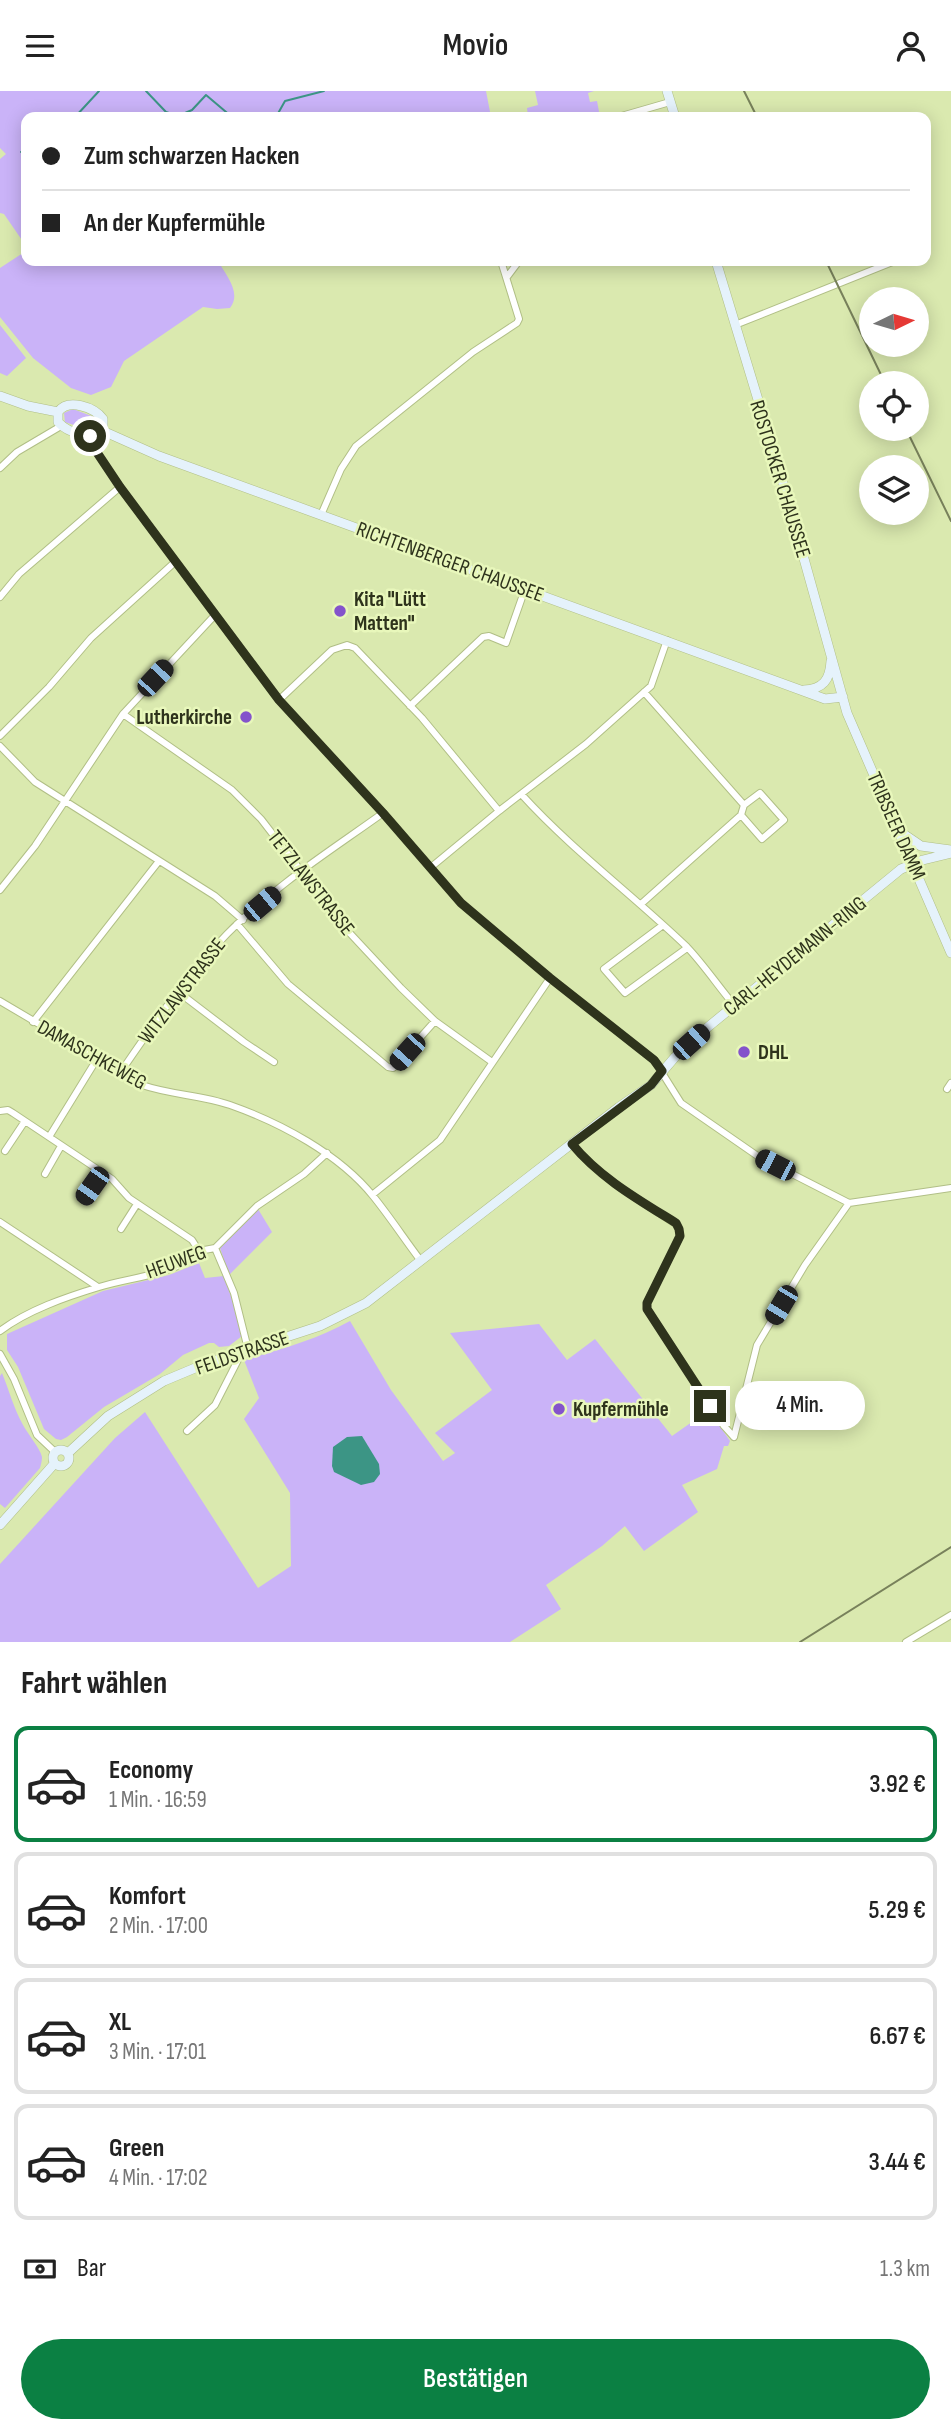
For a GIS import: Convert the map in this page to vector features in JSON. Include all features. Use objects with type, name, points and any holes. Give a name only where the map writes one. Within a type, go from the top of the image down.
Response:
[{"type":"main road","points":[[667,91],[673,112]]},
{"type":"main road","name":"ROSTOCKER CHAUSSEE","points":[[717,266],[843,697]]},
{"type":"main road","points":[[0,396],[28,407],[58,412]]},
{"type":"main road","points":[[61,426],[58,412],[66,405],[72,404],[94,411],[103,419],[98,433]]},
{"type":"main road","name":"RICHTENBERGER CHAUSSEE","points":[[61,426],[98,433],[825,699],[843,697]]},
{"type":"main road","points":[[800,689],[815,689],[825,683],[830,671],[831,653]]},
{"type":"main road","name":"TRIBSEER DAMM","points":[[843,697],[856,735],[951,953]]},
{"type":"main road","points":[[896,828],[921,846],[951,852]]},
{"type":"main road","name":"CARL-HEYDEMANN-RING","points":[[421,1261],[651,1085],[675,1057],[734,1005],[892,876],[913,863],[951,852]]},
{"type":"main road","name":"FELDSTRASSE","points":[[0,1525],[54,1464],[67,1464],[68,1453],[108,1416],[146,1391],[185,1372],[238,1352],[320,1327],[380,1294],[421,1261]]},
{"type":"main road","points":[[54,1464],[52,1456],[55,1451],[63,1450],[68,1453]]},
{"type":"street","points":[[634,112],[670,101]]},
{"type":"street","points":[[321,515],[341,469],[356,446],[473,352],[517,323],[519,319],[503,266]]},
{"type":"street","points":[[507,277],[515,266]]},
{"type":"street","points":[[735,325],[882,266]]},
{"type":"street","points":[[0,468],[18,452],[61,426]]},
{"type":"street","points":[[98,433],[96,451],[120,487],[279,700],[461,903],[654,1060],[681,1103],[759,1157],[849,1203],[951,1188]]},
{"type":"street","points":[[0,597],[19,574],[120,487]]},
{"type":"street","points":[[0,736],[49,687],[91,638],[175,562]]},
{"type":"street","points":[[410,706],[483,637],[489,636],[506,643],[525,590]]},
{"type":"street","points":[[0,890],[35,846],[123,714],[215,615]]},
{"type":"street","points":[[430,868],[586,744],[644,692],[651,685],[667,641]]},
{"type":"street","points":[[279,700],[332,650],[347,645],[355,648],[410,706],[499,811]]},
{"type":"street","points":[[644,692],[744,805]]},
{"type":"street","name":"TETZLAWSTRASSE","points":[[123,714],[232,790],[261,819],[345,928],[435,1021],[492,1062]]},
{"type":"street","points":[[0,746],[35,782],[215,896],[240,922],[288,983],[388,1067],[393,1068],[435,1021]]},
{"type":"street","points":[[641,904],[741,815],[744,805],[761,793],[784,820],[762,839],[741,815]]},
{"type":"street","points":[[522,795],[547,822],[687,948],[734,1005]]},
{"type":"street","name":"WITZLAWSTRASSE","points":[[120,1073],[177,991],[240,922],[301,870],[383,813]]},
{"type":"street","points":[[33,1022],[159,861]]},
{"type":"street","points":[[663,925],[604,969],[625,993],[687,948]]},
{"type":"street","points":[[372,1195],[440,1140],[550,978]]},
{"type":"street","points":[[177,991],[274,1062]]},
{"type":"street","name":"DAMASCHKEWEG","points":[[0,1001],[142,1085],[230,1105],[300,1137],[327,1153],[372,1195],[421,1261]]},
{"type":"street","points":[[48,1137],[97,1059]]},
{"type":"street","points":[[0,1105],[112,1179],[137,1204],[192,1240],[199,1251]]},
{"type":"street","points":[[5,1151],[25,1121]]},
{"type":"street","points":[[572,1144],[614,1184],[676,1223],[680,1236],[647,1303],[647,1309],[734,1437],[757,1345],[806,1265],[849,1203]]},
{"type":"street","points":[[45,1174],[61,1146]]},
{"type":"street","name":"HEUWEG","points":[[0,1331],[18,1319],[98,1287],[175,1267],[192,1259],[199,1251],[215,1248],[257,1206],[304,1174],[327,1153]]},
{"type":"street","points":[[83,1200],[102,1173]]},
{"type":"street","points":[[121,1229],[137,1204]]},
{"type":"street","points":[[0,1222],[98,1287]]},
{"type":"street","points":[[215,1248],[234,1293],[248,1349]]},
{"type":"street","points":[[187,1431],[215,1405],[239,1358],[238,1352]]},
{"type":"street","points":[[0,1354],[14,1379],[37,1434],[55,1451]]},
{"type":"street","points":[[906,1642],[951,1615]]},
{"type":"shaded area","points":[[0,91],[486,91],[490,112],[21,112],[21,239],[4,214],[0,213],[0,159],[6,154],[0,148]]},
{"type":"shaded area","points":[[535,91],[594,91],[588,93],[590,102],[597,101],[599,112],[527,112],[527,108],[538,105]]},
{"type":"shaded area","points":[[21,254],[21,266],[221,266],[232,284],[234,296],[230,308],[203,307],[124,361],[111,387],[91,395],[71,388],[33,358],[0,317],[0,268]]},
{"type":"shaded area","points":[[0,325],[26,358],[7,376],[0,373]]},
{"type":"shaded area","points":[[73,409],[94,417],[98,421],[97,429],[91,431],[65,422],[64,413]]},
{"type":"shaded area","points":[[258,1209],[272,1232],[229,1275],[220,1248]]},
{"type":"shaded area","points":[[199,1263],[205,1278],[224,1276],[242,1336],[229,1346],[219,1347],[209,1343],[183,1355],[160,1374],[104,1407],[61,1440],[44,1429],[18,1367],[7,1350],[7,1334],[103,1291],[169,1275]]},
{"type":"shaded area","points":[[350,1321],[391,1390],[443,1461],[455,1453],[435,1433],[492,1390],[450,1333],[539,1324],[567,1360],[595,1339],[672,1436],[709,1410],[730,1441],[728,1446],[724,1446],[717,1469],[682,1485],[698,1512],[644,1551],[625,1526],[602,1546],[546,1585],[561,1609],[510,1642],[0,1642],[0,1564],[115,1438],[145,1412],[258,1588],[291,1566],[290,1493],[244,1419],[259,1398],[244,1360],[311,1339]]},
{"type":"shaded area","points":[[2,1373],[20,1419],[42,1457],[40,1468],[5,1508],[0,1504]]},
{"type":"water","points":[[362,1436],[379,1464],[380,1474],[374,1482],[361,1485],[334,1472],[332,1466],[333,1447],[347,1437]]},
{"type":"waterway","points":[[80,112],[99,91]]},
{"type":"waterway","points":[[146,91],[166,112]]},
{"type":"waterway","points":[[279,112],[285,101],[324,91]]},
{"type":"waterway","points":[[187,112],[206,95],[226,112]]},
{"type":"railway","points":[[744,91],[754,112]]},
{"type":"railway","points":[[828,266],[879,371]]},
{"type":"railway","points":[[912,441],[951,521]]},
{"type":"railway","points":[[800,1642],[951,1547]]},
{"type":"place","name":"Kita \"Lütt Matten\"","points":[[340,611]]},
{"type":"place","name":"Lutherkirche","points":[[246,717]]},
{"type":"place","name":"DHL","points":[[744,1052]]},
{"type":"place","name":"Kupfermühle","points":[[559,1409]]},
{"type":"route","points":[[90,436],[94,436],[96,451],[120,487],[279,700],[461,903],[654,1060],[662,1071],[651,1085],[572,1144],[614,1184],[676,1223],[680,1236],[647,1303],[647,1309],[710,1406]]}]
